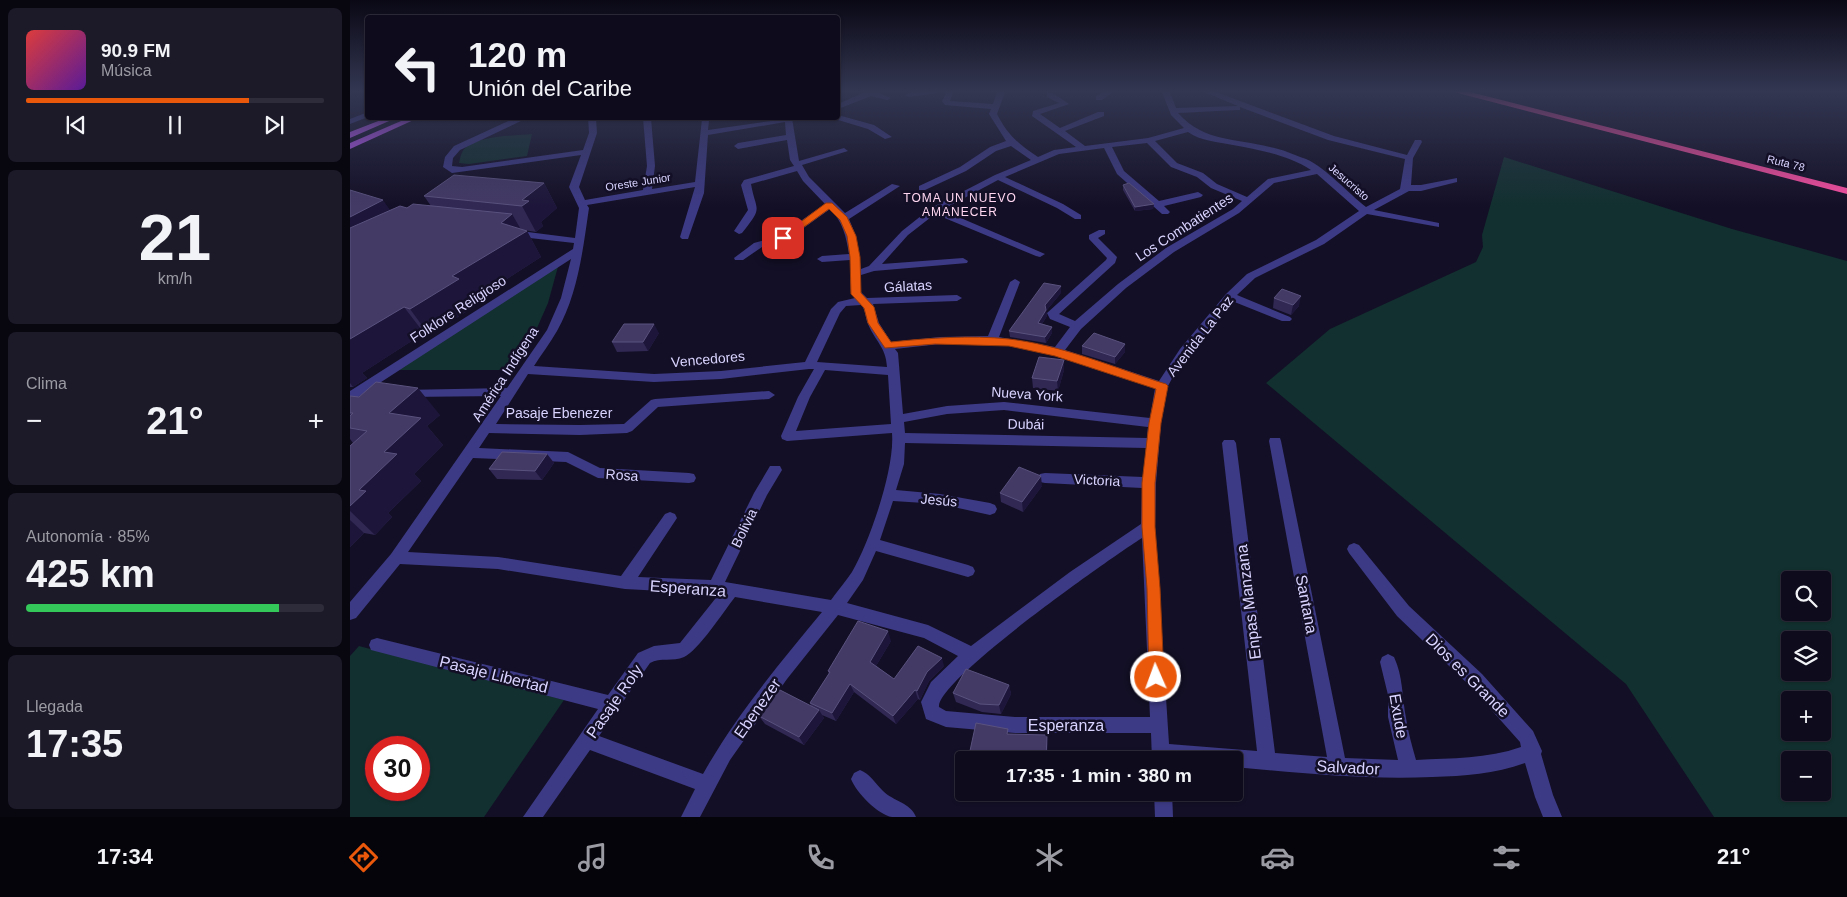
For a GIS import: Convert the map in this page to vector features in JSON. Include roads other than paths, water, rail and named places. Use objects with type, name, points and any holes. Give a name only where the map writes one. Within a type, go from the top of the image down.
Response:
[{"type":"highway","name":"Ruta 78","points":[[1608,130],[1847,191]]},
{"type":"highway","name":"Ruta 78","points":[[1647,130],[1847,180]]},
{"type":"main road","points":[[350,135],[362,130]]},
{"type":"main road","points":[[350,146],[386,130]]},
{"type":"street","points":[[495,130],[457,148],[449,157],[447,167],[452,170],[462,170],[586,152]]},
{"type":"street","name":"América Indígena","points":[[350,613],[396,558],[470,453],[527,370],[562,311],[578,245],[584,208],[574,187],[593,130]]},
{"type":"street","points":[[647,192],[651,166],[648,130]]},
{"type":"street","points":[[685,237],[695,212],[705,133],[721,130]]},
{"type":"street","points":[[789,130],[792,156],[797,166],[829,205],[844,218],[852,236],[855,257],[856,294],[869,307],[877,332],[888,346],[935,340],[992,340],[1057,353],[1162,386]]},
{"type":"street","points":[[876,130],[888,137]]},
{"type":"street","points":[[1002,130],[1010,143],[1038,160]]},
{"type":"street","points":[[873,268],[905,233],[934,210],[998,177],[1057,152],[1149,140],[1184,130]]},
{"type":"street","name":"Jesucristo","points":[[1191,130],[1214,139],[1269,149],[1305,162],[1320,172],[1365,211]]},
{"type":"street","points":[[1308,130],[1331,138],[1409,158]]},
{"type":"street","points":[[1059,131],[1082,148]]},
{"type":"street","points":[[738,146],[790,137]]},
{"type":"street","points":[[1149,140],[1174,165],[1200,174],[1214,186],[1247,200]]},
{"type":"street","points":[[1418,142],[1409,158],[1406,188],[1421,188],[1454,180]]},
{"type":"street","points":[[922,188],[963,169],[993,149],[1010,143]]},
{"type":"street","points":[[1107,146],[1120,172],[1162,208],[1198,195]]},
{"type":"street","points":[[739,231],[754,210],[753,201],[746,185],[752,180],[844,151]]},
{"type":"street","name":"Los Combatientes","points":[[1057,353],[1077,326],[1156,259],[1184,243],[1197,232],[1236,211],[1271,181],[1320,172]]},
{"type":"street","points":[[998,177],[1060,206],[1078,217]]},
{"type":"street","name":"Oreste Junior","points":[[582,203],[699,184]]},
{"type":"street","points":[[844,218],[895,186]]},
{"type":"street","name":"Avenida La Paz","points":[[1161,751],[1154,588],[1148,527],[1149,483],[1155,423],[1162,386],[1175,363],[1230,296],[1251,276],[1320,242],[1365,211],[1397,196],[1406,188]]},
{"type":"street","points":[[739,258],[758,245],[783,238],[829,205]]},
{"type":"street","points":[[934,210],[1040,254]]},
{"type":"street","points":[[1365,211],[1436,224]]},
{"type":"street","points":[[504,232],[578,245]]},
{"type":"street","points":[[1077,326],[1054,317],[1053,313],[1111,261],[1112,257],[1092,238],[1102,232]]},
{"type":"street","name":"Folklore Religioso","points":[[352,394],[578,245]]},
{"type":"street","points":[[822,259],[855,257]]},
{"type":"street","points":[[856,273],[873,268],[963,261]]},
{"type":"street","points":[[992,340],[1015,282]]},
{"type":"street","points":[[1230,296],[1286,319]]},
{"type":"street","name":"Gálatas","points":[[815,366],[835,311],[845,303],[957,298]]},
{"type":"street","name":"Ebenezer","points":[[690,817],[706,784],[724,754],[781,674],[858,575],[872,544],[897,464],[899,428],[892,371],[892,353],[888,346]]},
{"type":"street","points":[[815,366],[787,436],[899,428]]},
{"type":"street","name":"Vencedores","points":[[527,370],[654,378],[721,375],[815,366],[892,371]]},
{"type":"street","points":[[396,393],[511,392]]},
{"type":"street","points":[[352,394],[380,393]]},
{"type":"street","name":"Pasaje Ebenezer","points":[[487,428],[580,430],[627,428],[655,403],[769,395]]},
{"type":"street","name":"Nueva York","points":[[899,428],[947,410],[1004,406],[1155,423]]},
{"type":"street","name":"Dubái","points":[[899,428],[1153,443]]},
{"type":"street","name":"Santana","points":[[1275,441],[1338,767]]},
{"type":"street","name":"Enpas Manzana","points":[[1229,443],[1267,762]]},
{"type":"street","name":"Rosa","points":[[470,453],[568,457],[598,473],[689,478]]},
{"type":"street","name":"Bolivia","points":[[723,589],[760,493],[775,470]]},
{"type":"street","name":"Victoria","points":[[1045,478],[1149,483]]},
{"type":"street","name":"Jesús","points":[[888,495],[940,499],[990,509]]},
{"type":"street","points":[[625,583],[670,518]]},
{"type":"street","name":"Esperanza","points":[[1148,527],[1091,564],[973,654],[957,667],[930,700],[932,713],[946,719],[1015,725],[1158,725]]},
{"type":"street","points":[[872,544],[968,571]]},
{"type":"street","name":"Dios es Grande","points":[[1354,549],[1403,610],[1499,704],[1527,737],[1533,751],[1544,796],[1553,817]]},
{"type":"street","name":"Esperanza","points":[[396,558],[461,560],[522,566],[625,583],[723,589],[835,607],[928,632],[973,654]]},
{"type":"street","name":"Pasaje Roly","points":[[532,817],[611,704],[650,654],[657,652],[676,654],[686,648],[723,589]]},
{"type":"street","name":"Pasaje Libertad","points":[[377,645],[611,704]]},
{"type":"street","name":"Exude","points":[[1388,662],[1396,695],[1397,717],[1409,769]]},
{"type":"street","points":[[587,740],[706,784]]},
{"type":"street","name":"Salvador","points":[[1243,761],[1338,767],[1409,769],[1481,766],[1503,762],[1533,751]]},
{"type":"street","points":[[860,779],[878,799],[907,817]]},
{"type":"street","points":[[1163,801],[1164,817]]},
{"type":"district","name":"TOMA UN NUEVO AMANECER","points":[[960,205]]}]
